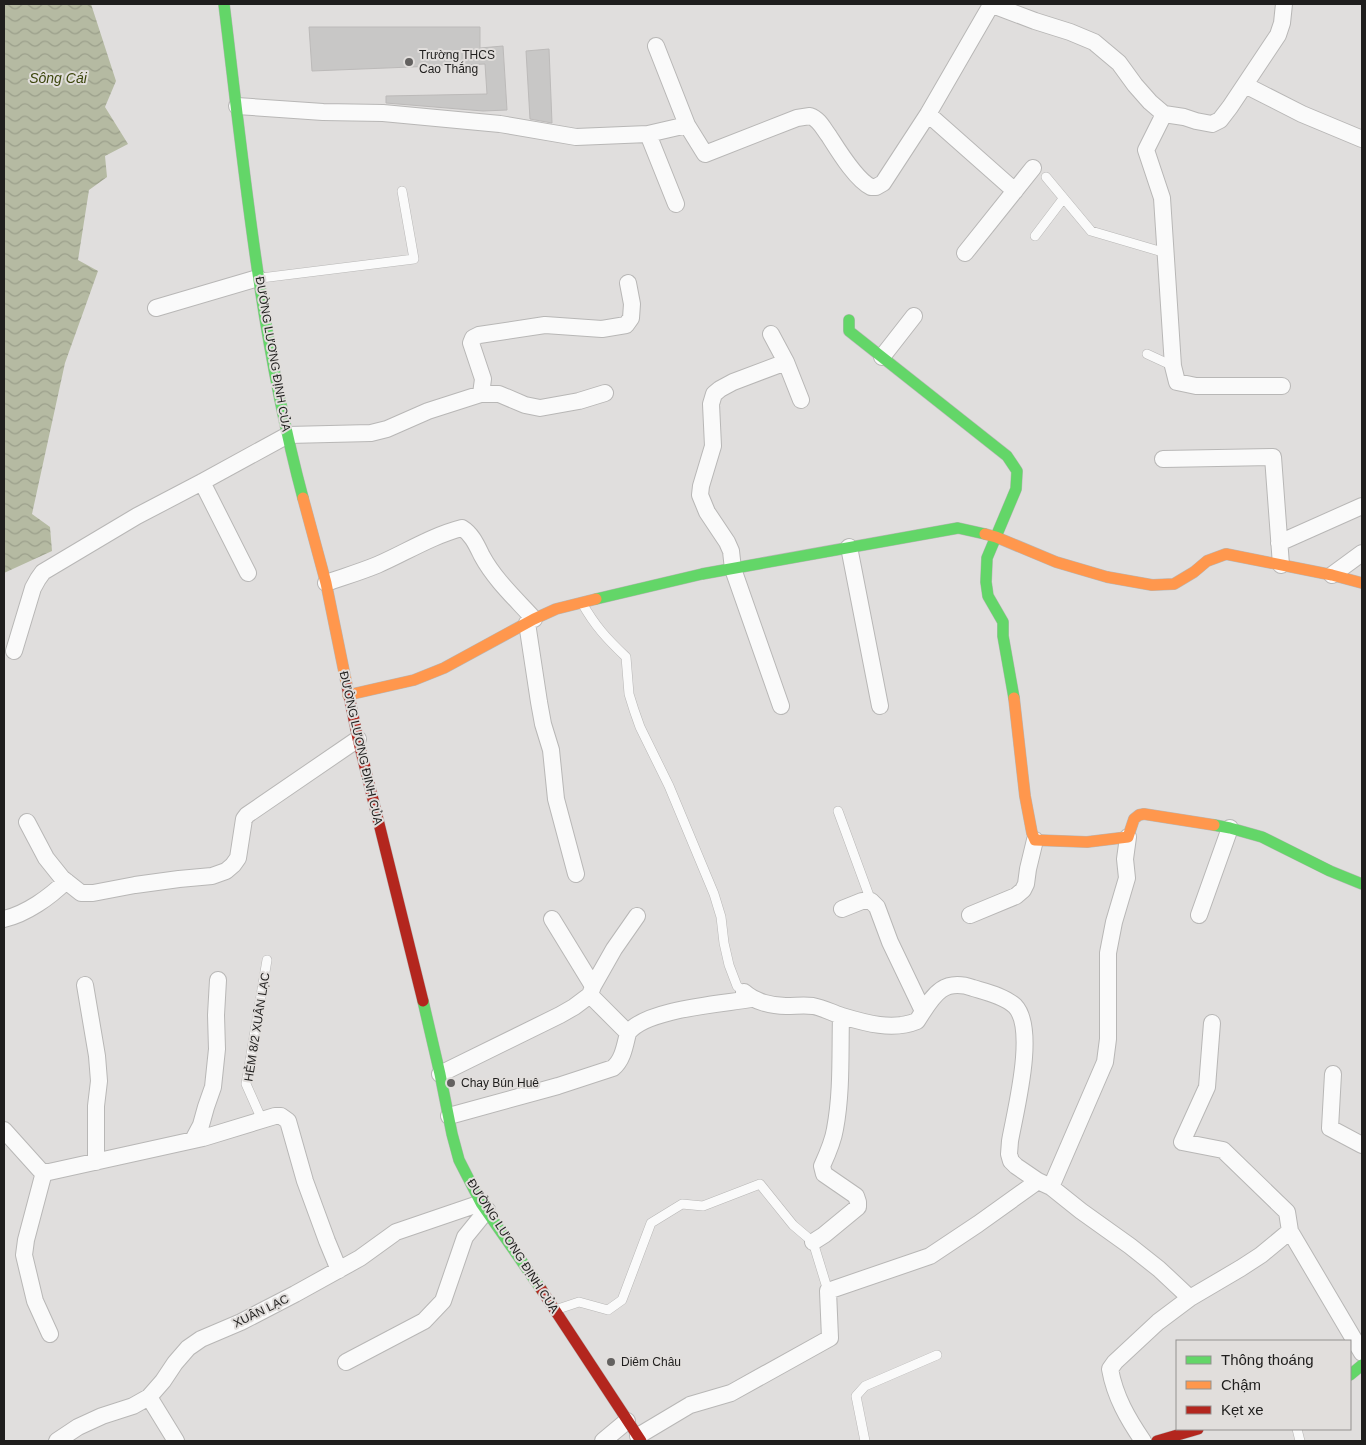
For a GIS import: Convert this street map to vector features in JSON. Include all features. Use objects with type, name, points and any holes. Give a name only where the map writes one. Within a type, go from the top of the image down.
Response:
[{"type":"street","name":"ĐƯỜNG LƯƠNG ĐỊNH CỦA","points":[[224,4],[249,213],[274,374],[326,583],[358,739],[411,951],[459,1160],[484,1206],[555,1310],[639,1439]]},
{"type":"street","points":[[656,46],[687,125],[706,154],[797,118],[810,116],[818,121],[847,163],[863,181],[871,187],[876,187],[883,183],[928,114],[991,4],[1094,42],[1119,64],[1150,102],[1164,114],[1212,124],[1220,120],[1278,35],[1282,23],[1284,4]]},
{"type":"street","points":[[1244,86],[1302,114],[1362,139]]},
{"type":"street","points":[[236,106],[323,112],[384,113],[500,124],[576,137],[648,134],[687,125]]},
{"type":"street","points":[[928,114],[1014,191]]},
{"type":"street","points":[[1164,114],[1146,150],[1162,198],[1173,366],[1177,382],[1196,386],[1282,386]]},
{"type":"street","points":[[648,134],[676,204]]},
{"type":"street","points":[[966,253],[1014,191],[1039,173]]},
{"type":"street","points":[[156,308],[258,278]]},
{"type":"street","points":[[481,394],[483,379],[471,343],[473,338],[479,335],[545,325],[602,328],[626,325],[631,318],[632,304],[628,283]]},
{"type":"street","points":[[882,357],[914,316]]},
{"type":"street","points":[[849,320],[849,331],[1007,456],[1017,471],[1016,489],[986,558],[986,582],[988,596],[1003,622],[1003,636],[1013,691],[1025,796],[1035,840],[1026,884],[1022,890],[1016,896],[970,915]]},
{"type":"street","points":[[771,334],[786,362],[802,400]]},
{"type":"street","points":[[781,706],[734,569],[731,551],[700,495],[713,446],[711,404],[714,394],[733,382],[786,362]]},
{"type":"street","points":[[14,652],[33,588],[43,572],[137,516],[288,435],[371,433],[387,429],[428,411],[481,394],[499,394],[525,405],[540,408],[579,401],[605,393]]},
{"type":"street","points":[[1163,459],[1273,457],[1281,565]]},
{"type":"street","points":[[202,482],[248,573]]},
{"type":"street","points":[[1280,544],[1362,506]]},
{"type":"street","points":[[326,583],[378,565],[418,544],[451,531],[462,528],[467,531],[486,564],[530,621],[539,702],[551,750],[556,799],[576,874]]},
{"type":"street","points":[[348,695],[414,680],[444,668],[530,621],[556,610],[702,574],[958,528],[996,537],[1056,562],[1107,576],[1152,585],[1174,584],[1194,572],[1207,561],[1226,554],[1332,575],[1362,583]]},
{"type":"street","points":[[849,547],[880,706]]},
{"type":"street","points":[[1332,575],[1362,553]]},
{"type":"street","points":[[28,822],[46,858],[66,881],[81,893],[93,893],[179,878],[212,876],[226,871],[238,858],[244,819],[247,814],[358,739]]},
{"type":"street","points":[[639,1439],[690,1405],[731,1394],[830,1338],[828,1291],[930,1256],[978,1224],[1045,1184],[1105,1062],[1108,1039],[1108,953],[1114,922],[1127,878],[1125,860],[1128,837],[1133,819],[1139,814],[1230,828],[1262,837],[1330,871],[1362,884]]},
{"type":"street","points":[[1199,915],[1230,828]]},
{"type":"street","points":[[1035,840],[1087,842],[1128,837]]},
{"type":"street","points":[[4,919],[13,917],[45,899],[66,881]]},
{"type":"street","points":[[842,909],[862,901],[871,902],[877,907],[890,942],[923,1012]]},
{"type":"street","points":[[440,1074],[574,1007],[591,990],[614,948],[637,916]]},
{"type":"street","points":[[552,918],[591,990],[628,1034]]},
{"type":"street","points":[[193,1140],[201,1125],[212,1087],[217,1049],[218,980]]},
{"type":"street","points":[[86,984],[99,1081],[96,1106],[96,1162]]},
{"type":"street","points":[[449,1116],[558,1086],[613,1068],[620,1059],[631,1030],[642,1022],[665,1012],[748,996],[785,1006],[807,1005],[825,1008],[841,1016],[876,1025],[891,1026],[917,1021],[939,990],[946,986],[969,986],[996,995],[1012,1004],[1021,1014],[1025,1039],[1024,1060],[1009,1154],[1011,1161],[1159,1269],[1190,1298]]},
{"type":"street","points":[[813,1242],[858,1207],[856,1196],[824,1174],[822,1166],[835,1130],[840,1083],[841,1016]]},
{"type":"street","points":[[1212,1022],[1207,1087],[1182,1142],[1223,1150],[1287,1212],[1290,1231],[1362,1353]]},
{"type":"street","points":[[1333,1074],[1330,1128],[1362,1145]]},
{"type":"street","points":[[4,1130],[16,1145],[44,1172],[64,1170],[193,1140],[275,1116],[281,1116],[288,1121],[305,1181],[339,1270]]},
{"type":"street","points":[[44,1172],[26,1240],[24,1255],[35,1301],[50,1334]]},
{"type":"street","points":[[346,1362],[424,1321],[443,1301],[465,1238],[484,1206]]},
{"type":"street","name":"XUÂN LẠC","points":[[63,1440],[78,1427],[102,1416],[133,1406],[149,1396],[163,1382],[174,1363],[188,1348],[201,1339],[265,1310],[339,1270],[360,1258],[396,1232],[484,1206]]},
{"type":"street","points":[[1143,1441],[1122,1408],[1116,1392],[1110,1370],[1115,1362],[1158,1322],[1190,1298],[1248,1264],[1290,1231]]},
{"type":"street","points":[[1351,1374],[1362,1365]]},
{"type":"street","points":[[149,1396],[176,1441]]},
{"type":"street","points":[[603,1441],[627,1421]]},
{"type":"street","points":[[1157,1441],[1195,1430]]},
{"type":"lane","points":[[1039,173],[1091,231],[1166,253]]},
{"type":"lane","points":[[258,278],[414,259],[402,192]]},
{"type":"lane","points":[[1035,236],[1063,199]]},
{"type":"lane","points":[[1148,354],[1173,366]]},
{"type":"lane","points":[[582,603],[589,617],[604,636],[626,657],[629,694],[640,727],[669,786],[714,894],[721,918],[729,965],[738,986],[748,996]]},
{"type":"lane","points":[[838,811],[871,902]]},
{"type":"lane","name":"HẺM 8/2 XUÂN LẠC","points":[[262,1120],[246,1084],[267,960]]},
{"type":"lane","points":[[555,1310],[579,1302],[608,1310],[622,1300],[652,1223],[682,1204],[703,1206],[760,1184],[793,1225],[813,1242],[828,1291]]},
{"type":"lane","points":[[865,1441],[856,1396],[865,1386],[937,1355]]},
{"type":"water","name":"Sông Cái","points":[[4,4],[91,4],[116,81],[105,107],[128,144],[105,156],[107,177],[89,190],[78,260],[98,271],[65,363],[32,514],[50,527],[52,551],[4,573]]},
{"type":"building","points":[[309,27],[480,27],[480,48],[503,46],[507,110],[483,111],[386,103],[386,96],[487,94],[485,64],[312,71]]},
{"type":"building","points":[[549,49],[552,123],[530,119],[526,51]]},
{"type":"traffic: fast","points":[[224,4],[246,190],[264,314],[275,376],[303,498]]},
{"type":"traffic: fast","points":[[849,320],[849,331],[1007,456],[1017,471],[1016,489],[987,558],[986,582],[988,596],[1003,622],[1003,636],[1014,698]]},
{"type":"traffic: fast","points":[[596,599],[702,574],[958,528],[985,534]]},
{"type":"traffic: fast","points":[[1214,825],[1262,837],[1330,871],[1362,884]]},
{"type":"traffic: fast","points":[[423,1001],[459,1160],[481,1203],[541,1289]]},
{"type":"traffic: fast","points":[[1351,1374],[1362,1365]]},
{"type":"traffic: slow","points":[[303,498],[326,583],[347,686]]},
{"type":"traffic: slow","points":[[985,534],[1056,562],[1107,577],[1152,585],[1174,584],[1194,572],[1207,561],[1226,554],[1332,575],[1362,583]]},
{"type":"traffic: slow","points":[[348,695],[414,680],[444,668],[556,609],[596,599]]},
{"type":"traffic: slow","points":[[1014,698],[1025,796],[1035,840],[1087,842],[1128,837],[1134,819],[1144,814],[1214,825]]},
{"type":"traffic: jam","points":[[347,686],[358,739],[423,1001]]},
{"type":"traffic: jam","points":[[541,1289],[641,1441]]},
{"type":"traffic: jam","points":[[1157,1441],[1195,1430]]},
{"type":"place","name":"Trường THCS Cao Thắng","points":[[409,62]]},
{"type":"place","name":"Chay Bún Huê","points":[[451,1083]]},
{"type":"place","name":"Diêm Châu","points":[[611,1362]]}]
